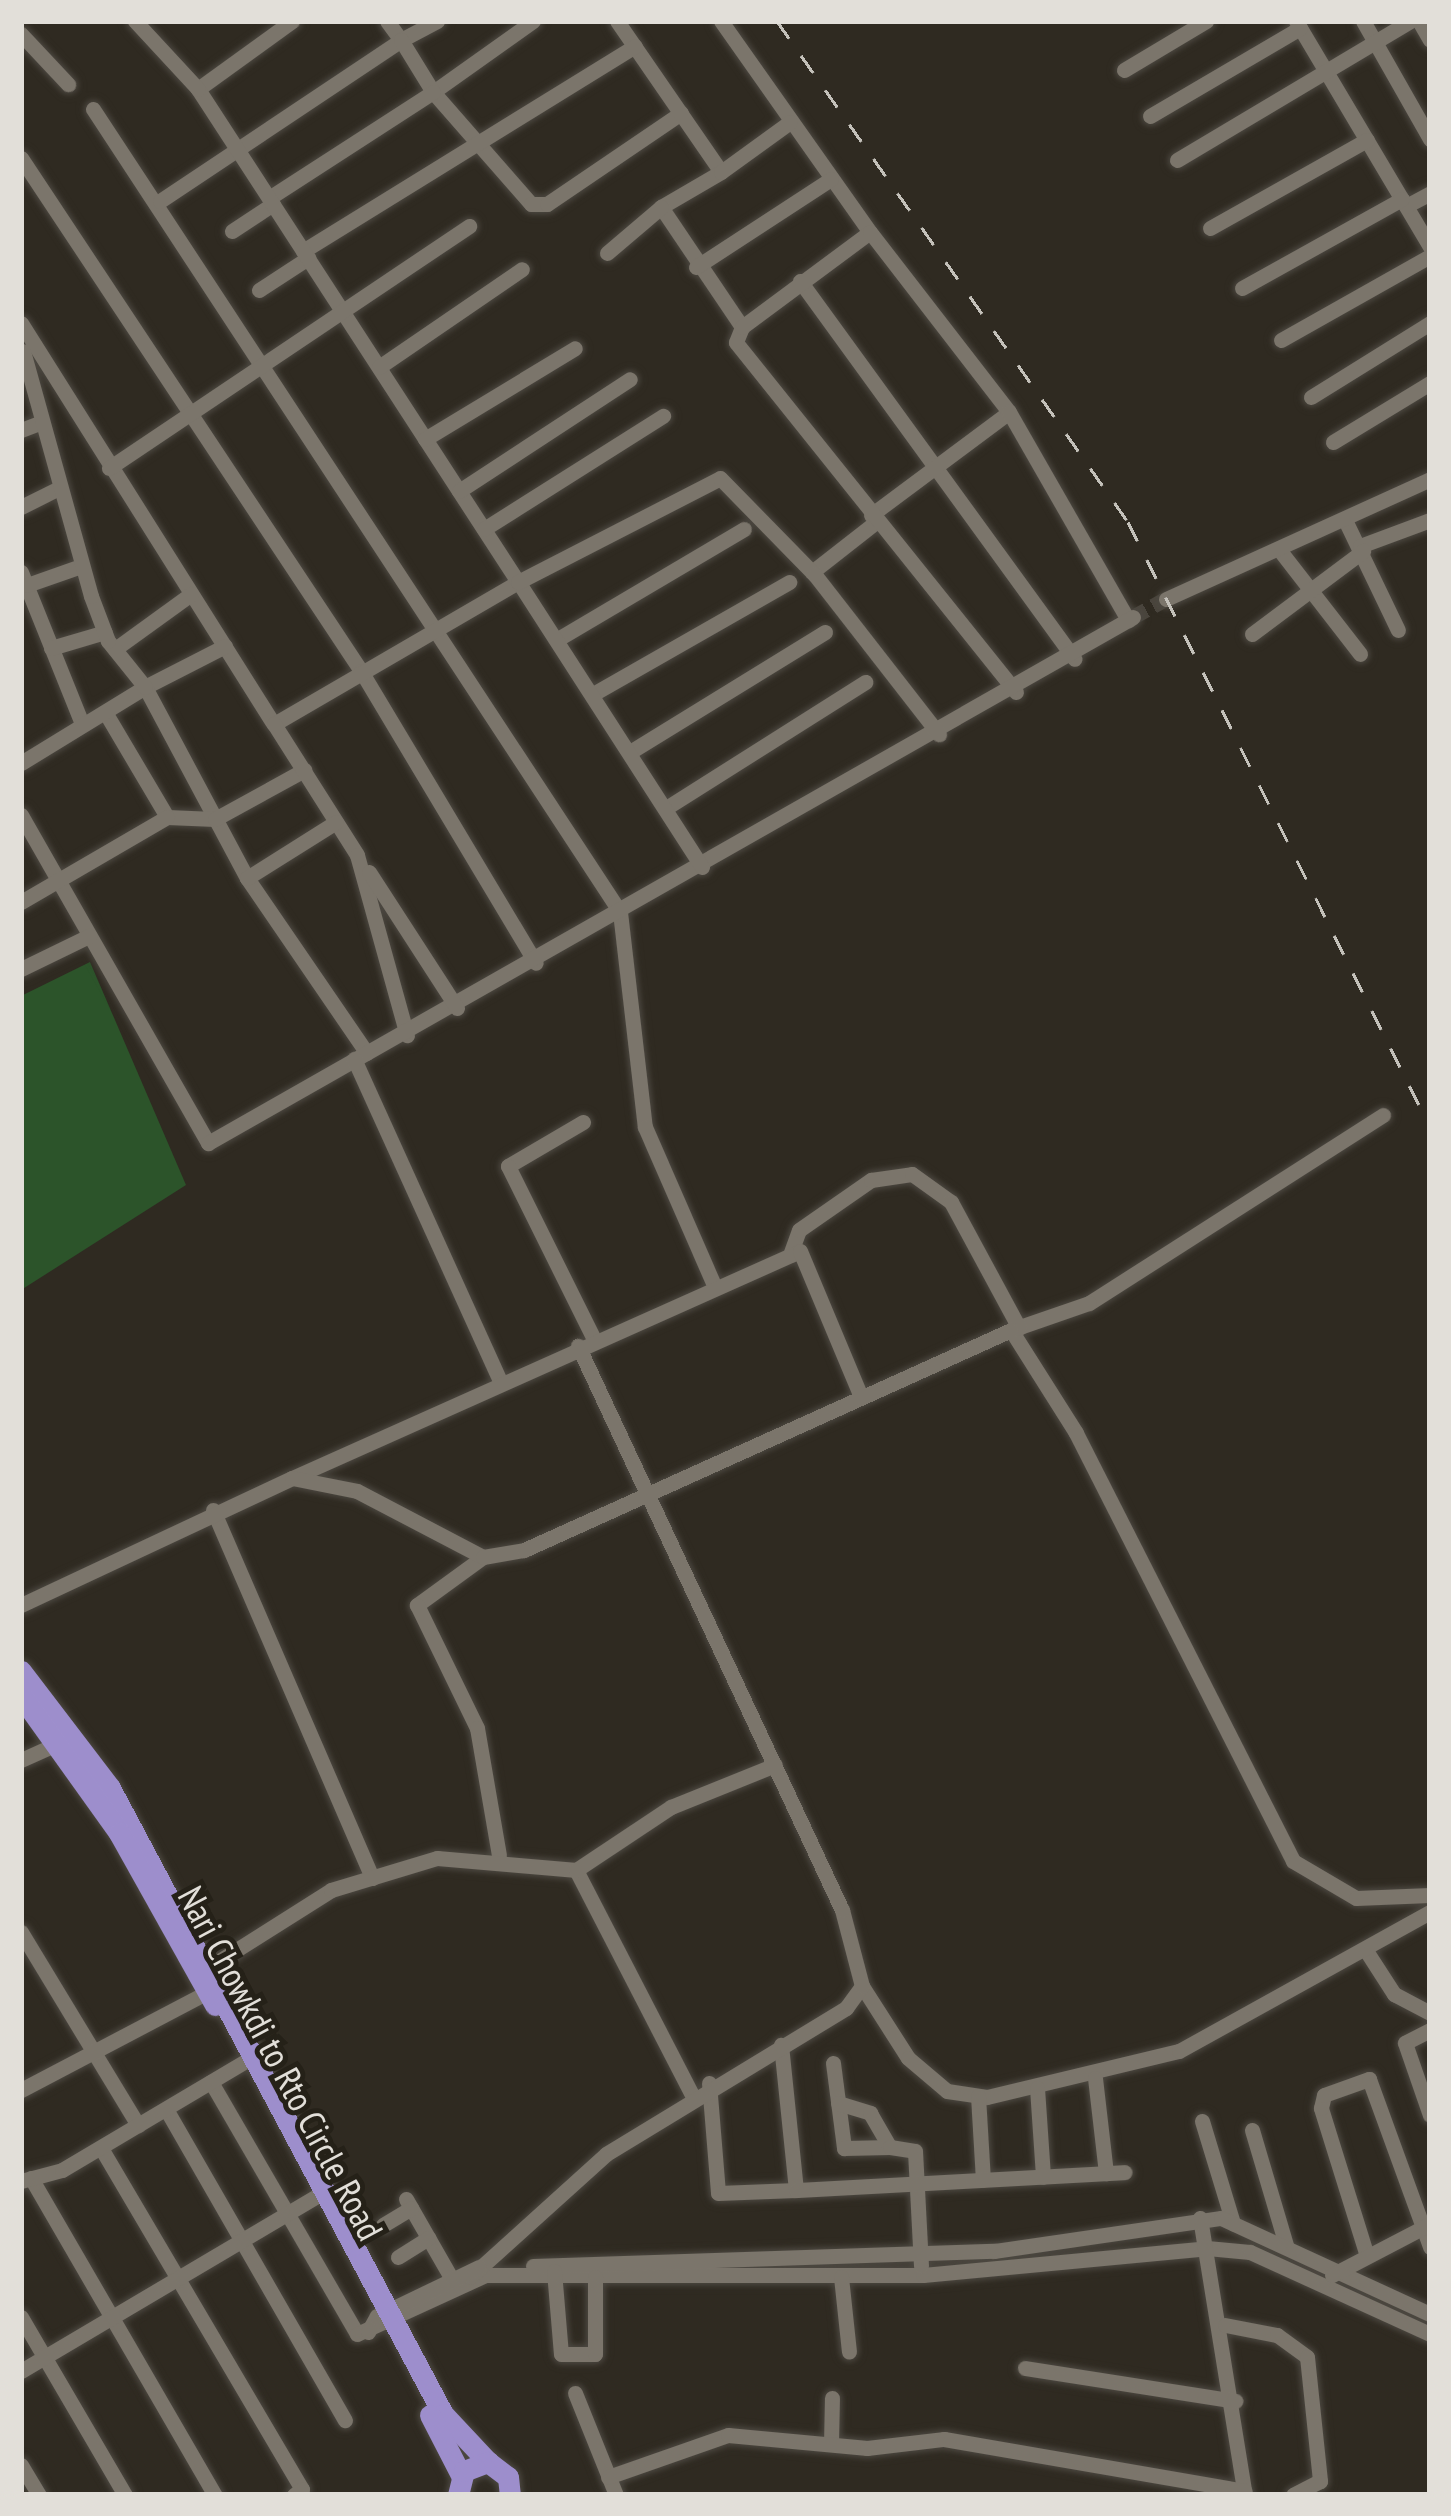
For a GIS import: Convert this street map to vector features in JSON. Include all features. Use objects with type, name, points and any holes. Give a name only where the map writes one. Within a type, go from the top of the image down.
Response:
[{"type":"highway","points":[[21,1671],[211,1966],[251,2058]]},
{"type":"highway","name":"Nari Chowkdi to Rto Circle Road","points":[[21,1696],[64,1741],[251,2058],[382,2323],[438,2417],[456,2488]]},
{"type":"highway","points":[[438,2417],[488,2462],[510,2495]]},
{"type":"highway","points":[[456,2488],[488,2462]]},
{"type":"street","points":[[135,21],[198,89],[702,867]]},
{"type":"street","points":[[198,89],[292,21]]},
{"type":"street","points":[[387,21],[433,92],[540,207],[681,113]]},
{"type":"street","points":[[160,201],[234,144],[437,21]]},
{"type":"street","points":[[232,231],[533,21]]},
{"type":"street","points":[[617,21],[721,172]]},
{"type":"street","points":[[21,815],[208,1143],[1075,659],[1130,619],[1009,412],[831,179],[722,21]]},
{"type":"street","points":[[1124,70],[1206,21]]},
{"type":"street","points":[[1363,21],[1430,139]]},
{"type":"street","points":[[1177,160],[1410,21]]},
{"type":"street","points":[[1419,21],[1430,40]]},
{"type":"street","points":[[1150,116],[1298,24],[1430,247]]},
{"type":"street","points":[[21,34],[68,84]]},
{"type":"street","points":[[259,290],[306,254],[635,46]]},
{"type":"street","points":[[93,109],[268,364],[620,912],[645,1127],[713,1283]]},
{"type":"street","points":[[607,253],[661,207],[721,172],[790,122]]},
{"type":"street","points":[[1210,228],[1366,140]]},
{"type":"street","points":[[21,158],[189,419],[361,671],[536,963]]},
{"type":"street","points":[[696,267],[831,179]]},
{"type":"street","points":[[1242,288],[1404,202],[1430,193]]},
{"type":"street","points":[[661,207],[696,267],[742,327]]},
{"type":"street","points":[[110,468],[469,226]]},
{"type":"street","points":[[870,232],[742,327],[738,347],[1016,692]]},
{"type":"street","points":[[1281,340],[1430,256]]},
{"type":"street","points":[[379,368],[522,269]]},
{"type":"street","points":[[800,281],[1075,659]]},
{"type":"street","points":[[21,323],[39,423],[105,632],[145,687],[247,878],[361,1056],[499,1379]]},
{"type":"street","points":[[1311,397],[1430,323]]},
{"type":"street","points":[[425,439],[575,348]]},
{"type":"street","points":[[26,350],[110,468],[457,1008]]},
{"type":"street","points":[[459,491],[630,379]]},
{"type":"street","points":[[1333,442],[1430,383]]},
{"type":"street","points":[[812,572],[932,467],[1009,412]]},
{"type":"street","points":[[484,529],[663,416]]},
{"type":"street","points":[[21,430],[39,423]]},
{"type":"street","points":[[274,724],[438,626],[710,478],[812,572],[939,734]]},
{"type":"street","points":[[1166,599],[1281,552],[1430,479]]},
{"type":"street","points":[[21,508],[57,489]]},
{"type":"street","points":[[1346,520],[1398,630]]},
{"type":"street","points":[[1252,634],[1361,548],[1430,520]]},
{"type":"street","points":[[557,639],[744,529]]},
{"type":"street","points":[[1281,552],[1307,592],[1360,654]]},
{"type":"street","points":[[81,566],[24,585],[82,724]]},
{"type":"street","points":[[593,694],[789,582]]},
{"type":"street","points":[[115,650],[191,594]]},
{"type":"street","points":[[51,648],[105,632]]},
{"type":"street","points":[[630,752],[825,632]]},
{"type":"street","points":[[21,763],[145,687],[224,646]]},
{"type":"street","points":[[666,808],[865,682]]},
{"type":"street","points":[[104,712],[167,818]]},
{"type":"street","points":[[21,902],[60,884],[167,818],[215,818],[304,770]]},
{"type":"street","points":[[247,878],[337,822]]},
{"type":"street","points":[[358,855],[407,1035]]},
{"type":"street","points":[[21,969],[89,936]]},
{"type":"street","points":[[500,1855],[477,1728],[417,1605],[483,1557],[524,1550],[861,1396],[1015,1329],[1089,1304],[1383,1115]]},
{"type":"street","points":[[583,1122],[508,1166],[649,1494],[862,1959],[862,1986],[908,2058],[947,2091],[978,2096],[1095,2078],[1180,2050],[1430,1912]]},
{"type":"street","points":[[791,1252],[799,1230],[871,1180],[912,1174],[951,1202],[1015,1329],[1076,1433],[1294,1861],[1356,1898],[1430,1894]]},
{"type":"street","points":[[21,1605],[213,1510],[791,1252],[800,1251],[861,1396]]},
{"type":"street","points":[[292,1478],[356,1491],[483,1557]]},
{"type":"street","points":[[213,1510],[372,1878]]},
{"type":"street","points":[[23,1756],[64,1741]]},
{"type":"street","points":[[211,1966],[332,1890],[437,1858],[500,1855],[536,1871],[576,1870],[671,1807],[776,1766]]},
{"type":"street","points":[[576,1870],[692,2096]]},
{"type":"street","points":[[23,1938],[138,2125]]},
{"type":"street","points":[[1365,1949],[1394,1994],[1430,2013]]},
{"type":"street","points":[[211,2082],[356,2333],[470,2272],[709,2083],[782,2044],[862,1986]]},
{"type":"street","points":[[21,2090],[208,1992]]},
{"type":"street","points":[[1429,2106],[1405,2043],[1430,2030]]},
{"type":"street","points":[[782,2044],[796,2190]]},
{"type":"street","points":[[215,2495],[26,2180],[101,2148],[251,2058]]},
{"type":"street","points":[[833,2062],[848,2151],[890,2147],[915,2151],[921,2275]]},
{"type":"street","points":[[1095,2078],[1106,2173]]},
{"type":"street","points":[[1367,2256],[1324,2095],[1374,2080],[1430,2247]]},
{"type":"street","points":[[709,2083],[718,2193],[1125,2172]]},
{"type":"street","points":[[1037,2088],[1043,2177]]},
{"type":"street","points":[[978,2096],[983,2180]]},
{"type":"street","points":[[838,2103],[869,2113],[890,2147]]},
{"type":"street","points":[[166,2109],[345,2420]]},
{"type":"street","points":[[1202,2121],[1233,2222]]},
{"type":"street","points":[[1252,2130],[1286,2246]]},
{"type":"street","points":[[101,2148],[302,2489],[294,2495]]},
{"type":"street","points":[[21,2371],[114,2321],[322,2194]]},
{"type":"street","points":[[383,2225],[409,2203],[448,2274]]},
{"type":"street","points":[[554,2271],[596,2277],[920,2256],[1200,2218],[1233,2222],[1286,2246],[1330,2279],[1430,2333]]},
{"type":"street","points":[[608,2477],[728,2435],[831,2444],[944,2439],[1245,2493],[1224,2319],[1200,2218]]},
{"type":"street","points":[[1330,2279],[1424,2226]]},
{"type":"street","points":[[398,2258],[428,2238]]},
{"type":"street","points":[[382,2323],[448,2274],[921,2275],[1207,2248],[1244,2250],[1430,2314]]},
{"type":"street","points":[[554,2271],[561,2354],[595,2354],[596,2277]]},
{"type":"street","points":[[842,2277],[849,2352]]},
{"type":"street","points":[[21,2317],[125,2495]]},
{"type":"street","points":[[1224,2319],[1303,2348],[1320,2481],[1302,2493]]},
{"type":"street","points":[[1025,2368],[1235,2402]]},
{"type":"street","points":[[575,2393],[616,2495]]},
{"type":"street","points":[[831,2444],[832,2398]]},
{"type":"street","points":[[21,2465],[39,2495]]},
{"type":"green space","points":[[90,962],[186,1185],[21,1290],[21,996]]},
{"type":"tunnel","points":[[1133,617],[1166,599]]},
{"type":"railway","points":[[777,21],[1128,522],[1430,1127]]}]
